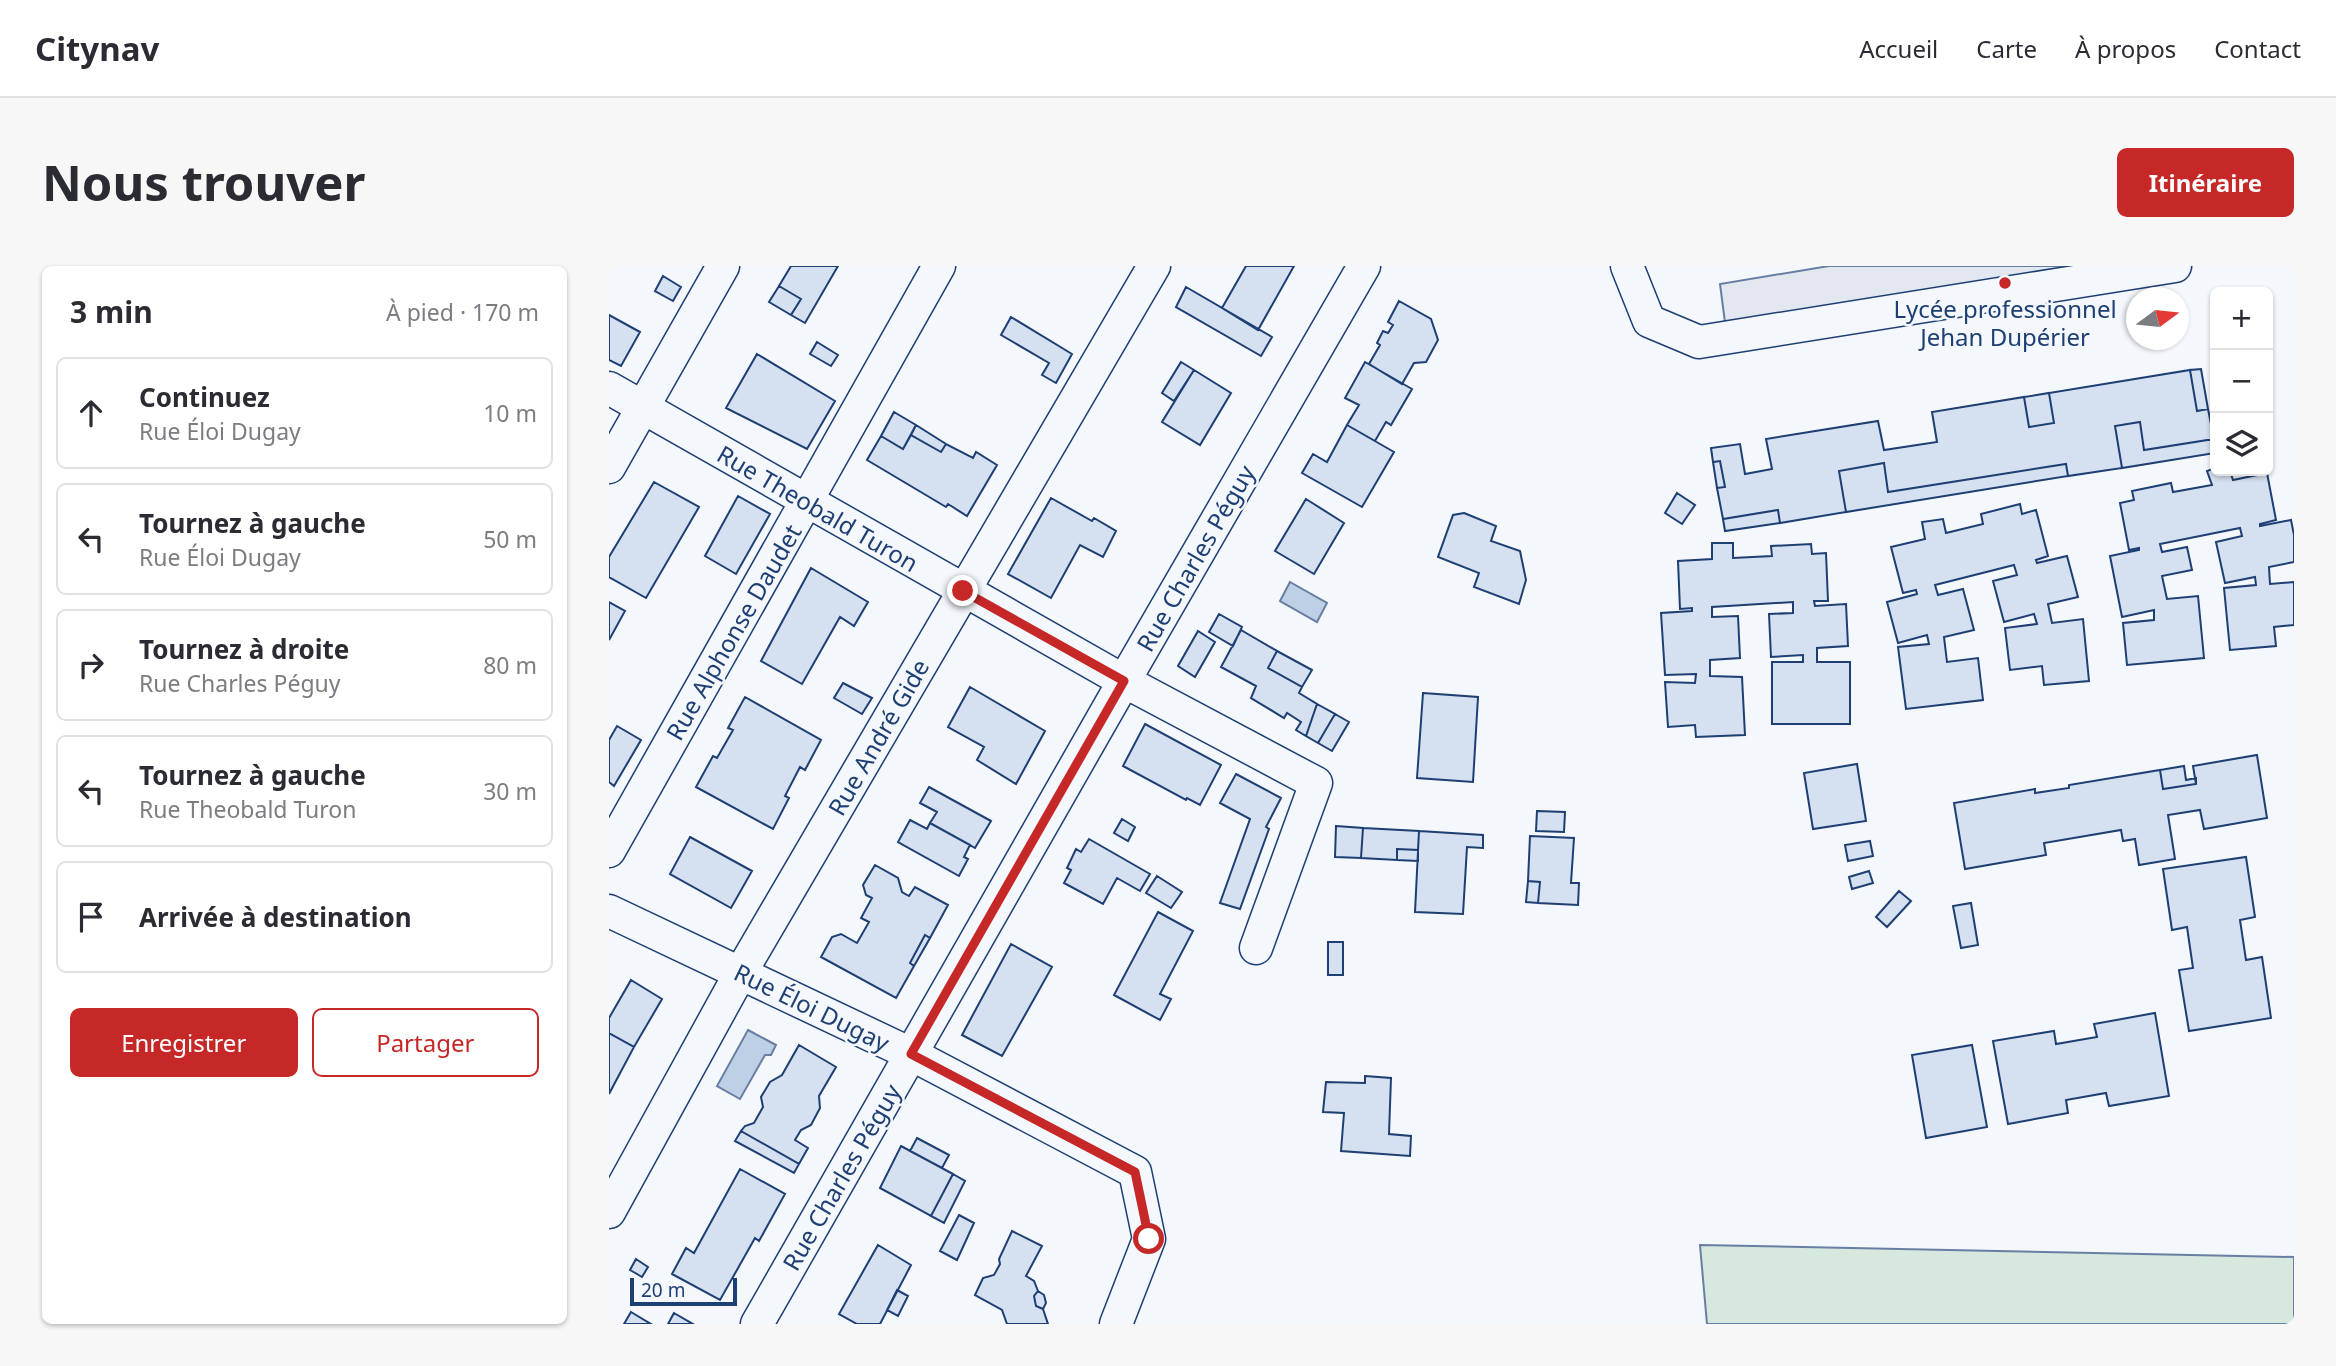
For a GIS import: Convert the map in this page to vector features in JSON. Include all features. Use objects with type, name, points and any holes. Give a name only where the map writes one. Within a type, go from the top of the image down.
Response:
[{"type":"street","points":[[609,467],[723,266]]},
{"type":"street","name":"Rue Alphonse Daudet","points":[[609,850],[939,266]]},
{"type":"street","name":"Rue André Gide","points":[[609,1212],[741,972],[1154,266]]},
{"type":"street","name":"Rue Charles Péguy","points":[[757,1324],[1364,266]]},
{"type":"street","points":[[1627,266],[1649,321],[1699,342],[2175,266]]},
{"type":"street","name":"Rue Theobald Turon","points":[[609,388],[1124,681],[1316,783],[1256,948]]},
{"type":"street","name":"Rue Éloi Dugay","points":[[609,911],[911,1054],[1135,1172],[1149,1239],[1117,1322]]},
{"type":"shaded area","points":[[1829,266],[2175,266],[1727,338],[1720,284]]},
{"type":"shaded area","points":[[1700,1245],[2294,1257],[2294,1324],[1707,1324]]},
{"type":"water","points":[[1290,582],[1327,603],[1317,622],[1280,601]]},
{"type":"water","points":[[748,1030],[776,1045],[771,1055],[765,1055],[740,1099],[717,1086]]},
{"type":"building","points":[[791,266],[838,266],[805,323],[791,315],[801,299],[779,286]]},
{"type":"building","points":[[1246,266],[1294,266],[1258,330],[1222,308]]},
{"type":"building","points":[[663,276],[681,287],[673,301],[655,291]]},
{"type":"building","points":[[779,286],[801,299],[791,315],[769,302]]},
{"type":"building","points":[[1186,287],[1272,337],[1261,356],[1176,307]]},
{"type":"building","points":[[1399,301],[1431,319],[1438,340],[1426,362],[1414,363],[1402,384],[1369,364],[1380,345],[1377,343],[1383,331],[1388,333],[1393,325],[1388,322]]},
{"type":"building","points":[[609,315],[640,332],[621,366],[609,360]]},
{"type":"building","points":[[1011,317],[1072,354],[1056,383],[1042,375],[1049,363],[1001,335]]},
{"type":"building","points":[[817,342],[838,355],[831,366],[810,354]]},
{"type":"building","points":[[757,354],[835,401],[807,449],[726,408]]},
{"type":"building","points":[[1181,362],[1194,370],[1174,401],[1162,393]]},
{"type":"building","points":[[1365,362],[1412,389],[1391,425],[1386,422],[1375,441],[1347,425],[1359,405],[1345,398]]},
{"type":"building","points":[[2201,369],[2208,409],[2197,411],[2190,370]]},
{"type":"building","points":[[1194,370],[1231,393],[1200,445],[1162,422]]},
{"type":"building","points":[[2190,370],[2197,411],[2208,409],[2210,440],[2144,450],[2140,422],[2115,426],[2122,468],[2068,476],[2066,464],[1888,492],[1884,463],[1839,471],[1846,512],[1780,523],[1778,510],[1723,519],[1717,488],[1725,487],[1720,461],[1713,462],[1711,448],[1740,444],[1745,474],[1772,469],[1766,439],[1878,421],[1884,450],[1937,442],[1932,412],[2024,397],[2029,427],[2054,423],[2049,393]]},
{"type":"building","points":[[2049,393],[2054,423],[2029,427],[2024,397]]},
{"type":"building","points":[[894,412],[916,425],[903,449],[881,436]]},
{"type":"building","points":[[2140,422],[2144,450],[2210,440],[2210,454],[2122,468],[2115,426]]},
{"type":"building","points":[[916,425],[946,444],[941,452],[911,435]]},
{"type":"building","points":[[1347,425],[1394,452],[1362,507],[1302,473],[1313,454],[1327,462]]},
{"type":"building","points":[[911,435],[941,452],[946,444],[973,458],[976,452],[997,465],[967,516],[948,504],[946,507],[867,460],[881,436],[903,449]]},
{"type":"building","points":[[1720,461],[1725,487],[1717,488],[1713,462]]},
{"type":"building","points":[[1884,463],[1888,492],[2066,464],[2068,476],[1846,512],[1839,471]]},
{"type":"building","points":[[2210,470],[2210,476],[2232,476],[2233,480],[2268,476],[2276,520],[2260,526],[2291,520],[2294,535],[2294,562],[2269,567],[2270,584],[2294,582],[2294,625],[2274,627],[2276,646],[2230,650],[2224,588],[2256,585],[2255,577],[2225,583],[2216,542],[2242,536],[2240,528],[2160,544],[2162,552],[2187,547],[2192,570],[2162,576],[2167,599],[2198,596],[2204,658],[2127,665],[2123,623],[2154,620],[2154,610],[2122,617],[2110,556],[2139,548],[2129,550],[2120,503],[2134,500],[2132,491],[2171,483],[2173,492],[2212,485],[2207,471]]},
{"type":"building","points":[[654,482],[699,507],[646,598],[609,577],[609,557]]},
{"type":"building","points":[[1677,493],[1695,505],[1682,524],[1665,513]]},
{"type":"building","points":[[738,496],[770,514],[736,574],[705,556]]},
{"type":"building","points":[[1051,498],[1116,531],[1103,557],[1080,545],[1051,598],[1008,574]]},
{"type":"building","points":[[1306,499],[1344,523],[1314,574],[1275,551]]},
{"type":"building","points":[[2020,504],[2022,514],[2036,510],[2048,556],[2036,560],[2037,563],[2067,556],[2078,597],[2048,604],[2052,623],[2083,619],[2089,681],[2044,685],[2042,666],[2010,670],[2005,628],[2037,624],[2034,614],[2004,622],[1993,581],[2017,575],[2014,565],[1935,585],[1938,595],[1963,589],[1974,630],[1944,637],[1947,662],[1978,658],[1983,700],[1906,709],[1898,647],[1929,644],[1927,635],[1898,643],[1887,602],[1917,594],[1916,590],[1903,593],[1891,547],[1925,539],[1922,522],[1943,519],[1946,533],[1983,524],[1981,514]]},
{"type":"building","points":[[1778,510],[1780,523],[1725,531],[1723,519]]},
{"type":"building","points":[[1464,513],[1496,526],[1491,541],[1520,551],[1526,580],[1519,604],[1474,587],[1479,573],[1438,557],[1453,515]]},
{"type":"building","points":[[1712,543],[1733,543],[1733,558],[1772,556],[1771,546],[1811,544],[1812,554],[1826,553],[1828,601],[1814,601],[1815,606],[1846,604],[1848,646],[1817,648],[1817,662],[1850,662],[1850,724],[1772,724],[1772,662],[1803,662],[1803,655],[1771,657],[1769,614],[1793,613],[1793,602],[1712,607],[1712,617],[1738,616],[1740,658],[1710,660],[1710,676],[1742,677],[1745,735],[1696,737],[1695,725],[1668,727],[1665,682],[1695,683],[1696,674],[1665,675],[1661,613],[1692,611],[1692,608],[1680,609],[1678,561],[1712,559]]},
{"type":"building","points":[[811,568],[868,602],[854,626],[840,617],[802,684],[761,661]]},
{"type":"building","points":[[609,602],[625,611],[609,640]]},
{"type":"building","points":[[1219,614],[1242,627],[1233,646],[1209,632]]},
{"type":"building","points":[[1241,630],[1277,651],[1268,668],[1302,687],[1299,693],[1317,704],[1306,736],[1296,730],[1301,722],[1287,713],[1284,718],[1251,698],[1256,686],[1221,667]]},
{"type":"building","points":[[1198,631],[1215,642],[1195,677],[1178,666]]},
{"type":"building","points":[[1277,651],[1312,670],[1302,687],[1268,668]]},
{"type":"building","points":[[843,683],[872,698],[862,714],[834,698]]},
{"type":"building","points":[[970,687],[1045,731],[1016,784],[977,760],[984,747],[948,727]]},
{"type":"building","points":[[1423,693],[1478,697],[1473,782],[1417,778]]},
{"type":"building","points":[[745,697],[821,740],[805,770],[800,767],[785,796],[789,798],[773,829],[696,787],[713,756],[717,758],[733,730],[728,728]]},
{"type":"building","points":[[1317,704],[1335,714],[1318,743],[1306,736]]},
{"type":"building","points":[[1335,714],[1349,722],[1332,751],[1318,743]]},
{"type":"building","points":[[1145,724],[1221,765],[1200,805],[1123,766]]},
{"type":"building","points":[[617,726],[641,740],[614,786],[609,782],[609,740]]},
{"type":"building","points":[[2257,755],[2267,818],[2204,829],[2200,810],[2168,815],[2175,859],[2139,865],[2135,839],[2123,841],[2121,830],[2044,843],[2046,855],[1965,869],[1954,803],[2035,789],[2035,793],[2069,788],[2069,785],[2160,770],[2163,789],[2196,784],[2193,766]]},
{"type":"building","points":[[1857,764],[1866,821],[1813,829],[1804,773]]},
{"type":"building","points":[[2184,766],[2186,780],[2196,778],[2196,784],[2163,789],[2160,770]]},
{"type":"building","points":[[1236,774],[1281,798],[1266,827],[1269,829],[1240,909],[1220,903],[1250,819],[1220,803]]},
{"type":"building","points":[[929,787],[991,821],[975,848],[930,823],[937,812],[920,803]]},
{"type":"building","points":[[1537,811],[1565,812],[1564,832],[1536,831]]},
{"type":"building","points":[[1122,819],[1135,827],[1128,841],[1114,833]]},
{"type":"building","points":[[910,820],[927,829],[930,823],[970,845],[964,857],[968,859],[959,876],[898,842]]},
{"type":"building","points":[[1336,826],[1363,828],[1361,858],[1335,857]]},
{"type":"building","points":[[1363,828],[1419,831],[1418,850],[1397,849],[1397,860],[1361,858]]},
{"type":"building","points":[[1419,831],[1483,835],[1483,848],[1467,847],[1463,914],[1415,912]]},
{"type":"building","points":[[1530,836],[1574,838],[1571,883],[1579,883],[1578,905],[1538,903],[1540,882],[1528,881]]},
{"type":"building","points":[[690,837],[752,871],[731,908],[670,874]]},
{"type":"building","points":[[1089,839],[1150,874],[1140,891],[1117,878],[1103,904],[1064,883],[1071,870],[1067,868],[1076,849],[1081,852]]},
{"type":"building","points":[[1870,841],[1873,856],[1848,861],[1845,845]]},
{"type":"building","points":[[1397,849],[1418,850],[1418,861],[1397,860]]},
{"type":"building","points":[[2246,857],[2255,917],[2240,920],[2246,960],[2262,957],[2271,1018],[2189,1031],[2179,970],[2193,968],[2187,927],[2172,930],[2163,869]]},
{"type":"building","points":[[875,865],[898,878],[902,892],[909,896],[915,887],[948,905],[930,938],[925,935],[910,963],[914,966],[896,998],[821,957],[832,937],[841,934],[857,943],[869,922],[861,918],[872,898],[866,895],[863,885]]},
{"type":"building","points":[[1869,871],[1873,883],[1852,889],[1849,877]]},
{"type":"building","points":[[1157,876],[1182,892],[1171,908],[1146,893]]},
{"type":"building","points":[[1528,881],[1540,882],[1538,903],[1526,902]]},
{"type":"building","points":[[1899,891],[1911,901],[1887,927],[1876,917]]},
{"type":"building","points":[[1971,903],[1978,945],[1961,948],[1953,906]]},
{"type":"building","points":[[1158,912],[1193,931],[1160,994],[1171,999],[1160,1020],[1114,995]]},
{"type":"building","points":[[925,935],[930,938],[914,966],[910,963]]},
{"type":"building","points":[[1328,942],[1343,942],[1343,975],[1328,975]]},
{"type":"building","points":[[1011,944],[1052,967],[1002,1056],[962,1035]]},
{"type":"building","points":[[631,980],[662,999],[634,1047],[609,1033],[609,1018]]},
{"type":"building","points":[[2155,1013],[2169,1096],[2109,1106],[2106,1093],[2066,1100],[2068,1113],[2008,1124],[1993,1041],[2054,1031],[2056,1044],[2097,1037],[2094,1024]]},
{"type":"building","points":[[609,1033],[634,1047],[609,1094]]},
{"type":"building","points":[[799,1045],[836,1067],[819,1096],[820,1108],[811,1125],[801,1130],[795,1140],[808,1148],[799,1164],[741,1131],[745,1126],[754,1123],[763,1107],[761,1097],[770,1082],[782,1075]]},
{"type":"building","points":[[1972,1045],[1987,1127],[1926,1138],[1912,1055]]},
{"type":"building","points":[[1365,1076],[1391,1078],[1389,1134],[1411,1136],[1410,1156],[1341,1151],[1344,1113],[1323,1112],[1326,1082],[1365,1083]]},
{"type":"building","points":[[741,1131],[799,1164],[794,1173],[735,1141]]},
{"type":"building","points":[[917,1138],[949,1155],[942,1168],[910,1151]]},
{"type":"building","points":[[901,1146],[953,1174],[931,1216],[880,1188]]},
{"type":"building","points":[[740,1169],[785,1194],[759,1241],[755,1238],[720,1300],[672,1274],[686,1248],[694,1253]]},
{"type":"building","points":[[953,1174],[965,1181],[944,1223],[931,1216]]},
{"type":"building","points":[[959,1215],[974,1223],[957,1260],[940,1251]]},
{"type":"building","points":[[1012,1231],[1042,1246],[1026,1276],[1034,1281],[1038,1291],[1034,1296],[1036,1306],[1043,1309],[1048,1324],[1007,1324],[1002,1310],[975,1295],[983,1278],[994,1275]]},
{"type":"building","points":[[878,1245],[911,1265],[880,1324],[857,1324],[839,1314]]},
{"type":"building","points":[[636,1259],[648,1267],[642,1277],[630,1270]]},
{"type":"building","points":[[897,1290],[908,1296],[898,1316],[887,1310]]},
{"type":"building","points":[[1038,1291],[1044,1295],[1046,1303],[1043,1309],[1036,1306],[1034,1296]]},
{"type":"building","points":[[631,1312],[651,1324],[624,1324]]},
{"type":"building","points":[[674,1313],[693,1324],[668,1324]]},
{"type":"place","name":"Lycée professionnel Jehan Dupérier","points":[[2005,283]]},
{"type":"route","points":[[963,591],[1124,681],[911,1054],[1135,1172],[1149,1239]]}]
